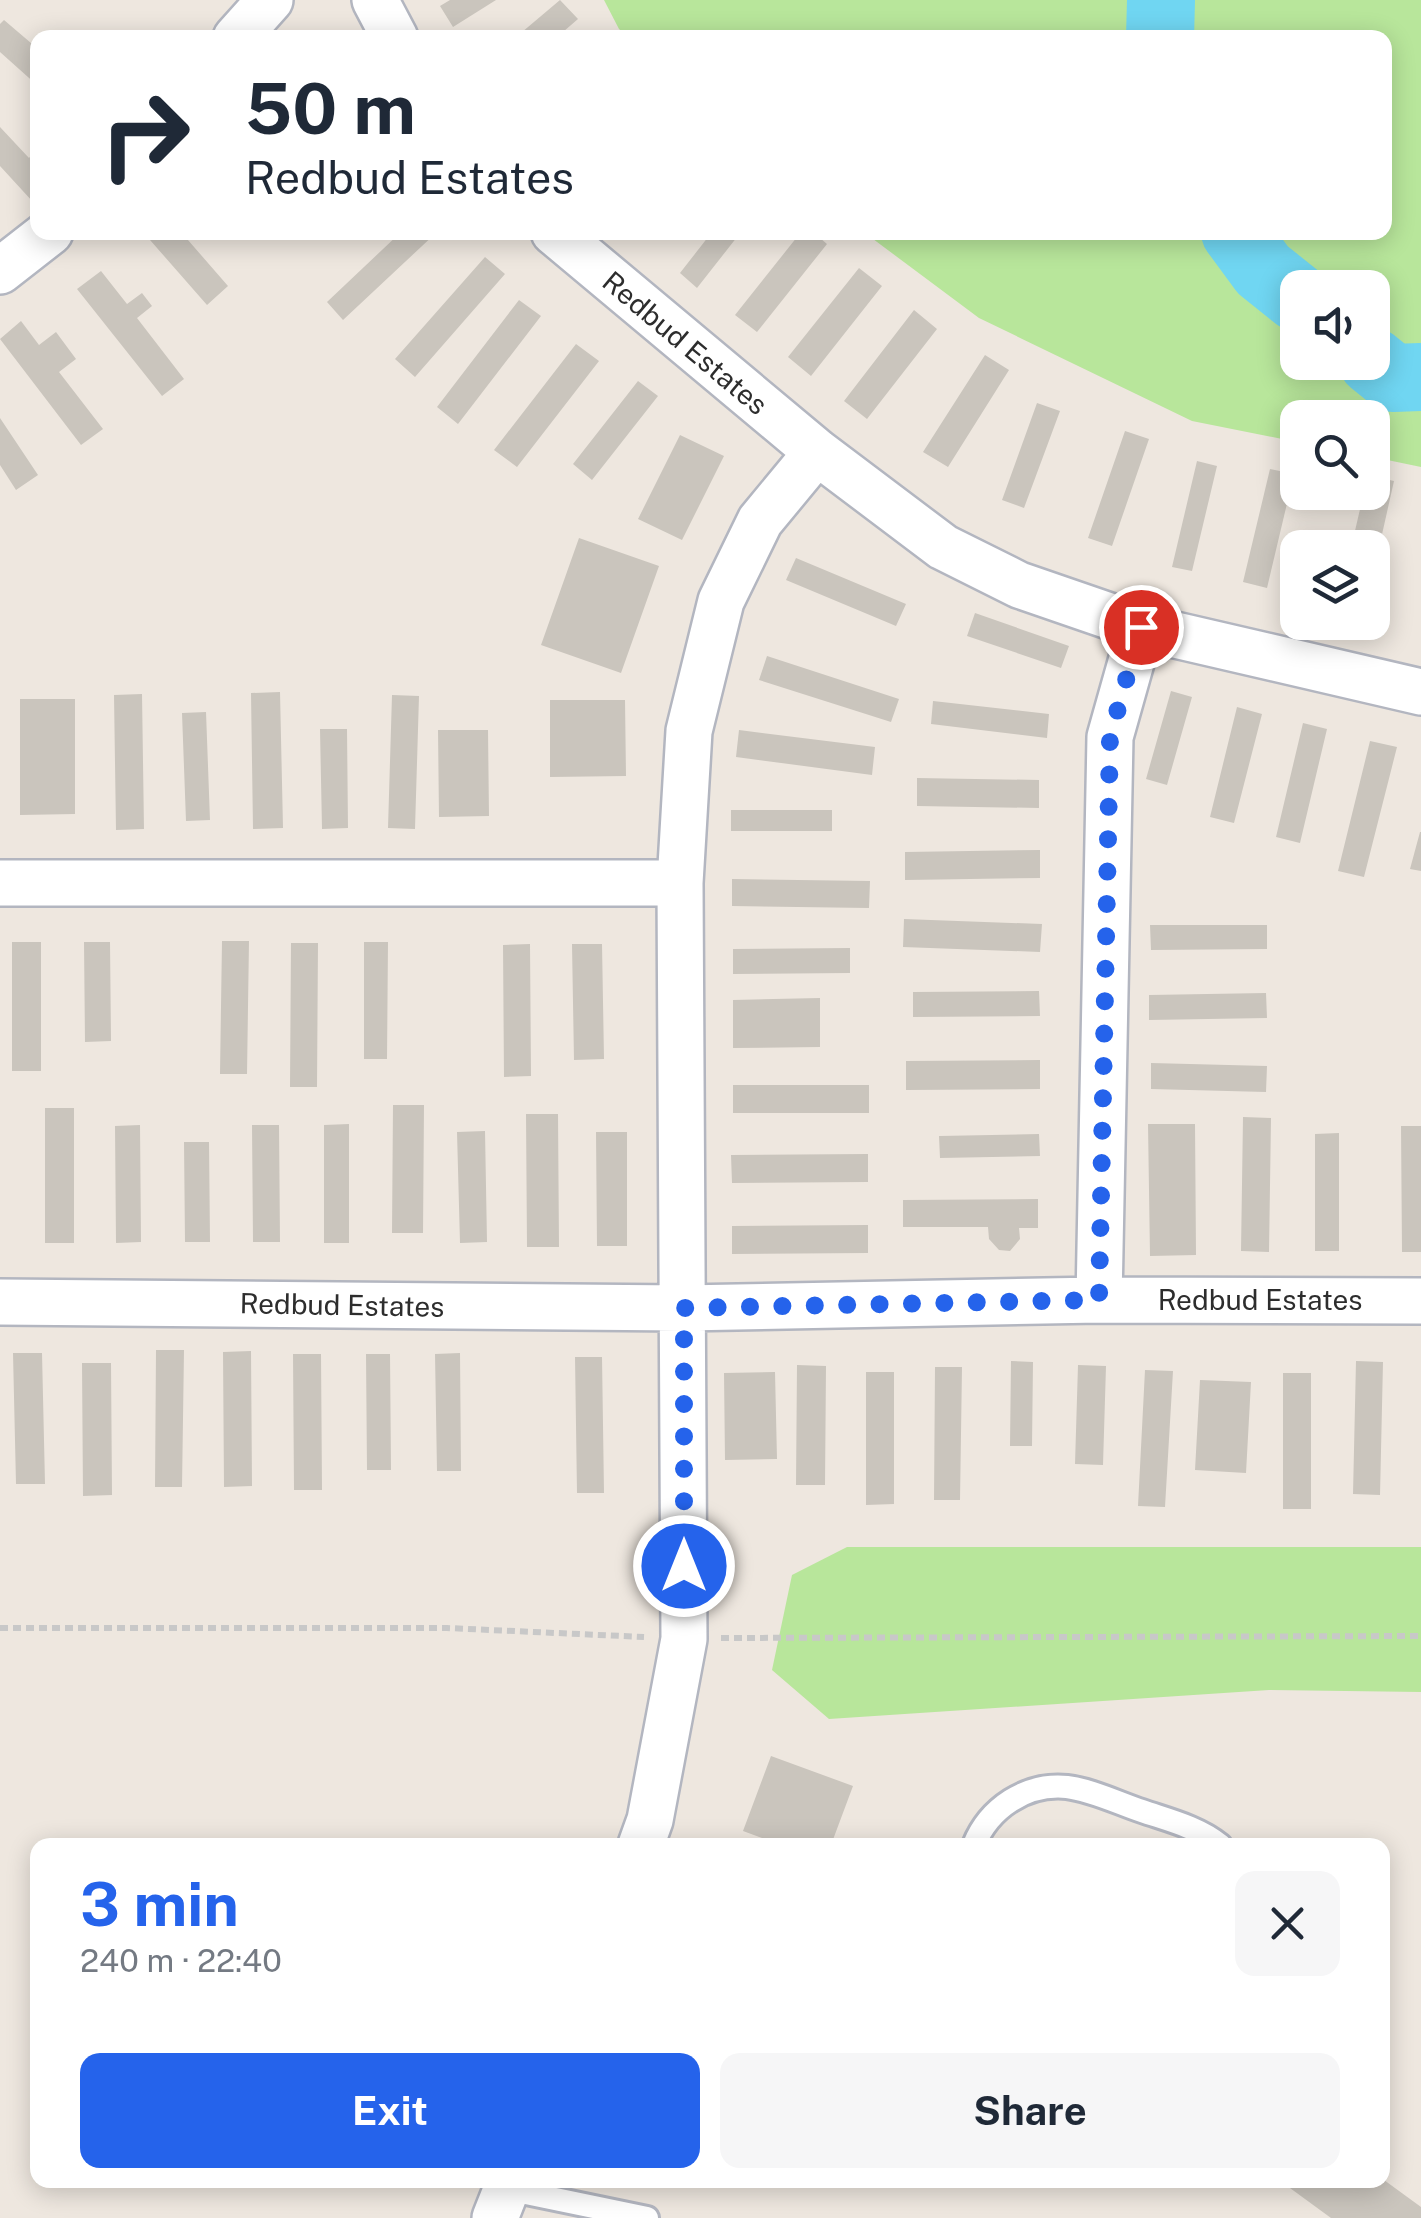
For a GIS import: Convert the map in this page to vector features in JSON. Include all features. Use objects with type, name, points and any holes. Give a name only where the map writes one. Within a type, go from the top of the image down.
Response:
[{"type":"street","points":[[243,30],[270,0]]},
{"type":"street","points":[[375,0],[391,30]]},
{"type":"street","points":[[0,272],[40,240]]},
{"type":"street","name":"Redbud Estates","points":[[564,240],[817,452],[942,547],[1019,585],[1141,627],[1421,692]]},
{"type":"street","points":[[644,1838],[684,1639],[680,883],[689,732],[721,602],[760,522],[817,452]]},
{"type":"street","points":[[1099,1300],[1110,737],[1141,627]]},
{"type":"street","points":[[0,883],[680,883]]},
{"type":"street","name":"Redbud Estates","points":[[0,1302],[684,1308],[1099,1300],[1421,1300]]},
{"type":"lane","points":[[978,1838],[1005,1803],[1016,1796],[1063,1787],[1188,1827],[1208,1838]]},
{"type":"lane","points":[[504,2196],[647,2218]]},
{"type":"green space","points":[[604,0],[1421,0],[1421,467],[1390,461],[1390,400],[1280,400],[1280,439],[1192,421],[979,318],[874,240],[1392,240],[1392,30],[620,30]]},
{"type":"green space","points":[[847,1547],[1421,1547],[1421,1692],[1269,1690],[829,1719],[772,1670],[792,1575]]},
{"type":"building","points":[[450,0],[496,0],[453,27],[440,6]]},
{"type":"building","points":[[560,0],[578,19],[565,30],[524,30]]},
{"type":"building","points":[[4,20],[30,42],[30,79],[0,52],[0,24]]},
{"type":"building","points":[[0,127],[30,157],[30,199],[0,166]]},
{"type":"building","points":[[150,240],[188,240],[228,286],[207,305]]},
{"type":"building","points":[[393,240],[428,240],[343,320],[327,302]]},
{"type":"building","points":[[706,240],[735,240],[697,288],[680,273]]},
{"type":"building","points":[[795,240],[822,240],[827,244],[757,332],[735,315]]},
{"type":"building","points":[[485,257],[505,274],[415,377],[395,359]]},
{"type":"building","points":[[859,268],[882,286],[811,376],[788,357]]},
{"type":"building","points":[[101,271],[127,304],[142,293],[152,306],[137,318],[184,379],[162,396],[77,289]]},
{"type":"building","points":[[519,300],[541,316],[458,424],[437,407]]},
{"type":"building","points":[[914,310],[937,329],[867,419],[844,401]]},
{"type":"building","points":[[21,321],[39,345],[56,332],[76,359],[59,372],[103,429],[81,445],[0,339]]},
{"type":"building","points":[[576,344],[599,361],[517,467],[494,450]]},
{"type":"building","points":[[985,355],[1009,370],[948,467],[923,452]]},
{"type":"building","points":[[638,381],[658,396],[592,480],[573,464]]},
{"type":"building","points":[[1037,403],[1060,411],[1024,508],[1002,500]]},
{"type":"building","points":[[0,418],[38,475],[16,490],[0,465]]},
{"type":"building","points":[[1125,431],[1149,439],[1112,546],[1088,538]]},
{"type":"building","points":[[680,435],[724,456],[682,540],[638,519]]},
{"type":"building","points":[[1197,461],[1217,466],[1192,571],[1172,567]]},
{"type":"building","points":[[1270,469],[1280,471],[1280,510],[1285,510],[1267,588],[1243,582]]},
{"type":"building","points":[[1360,510],[1387,510],[1383,530],[1355,530]]},
{"type":"building","points":[[579,538],[659,566],[621,673],[541,645]]},
{"type":"building","points":[[796,558],[906,604],[896,626],[786,580]]},
{"type":"building","points":[[975,613],[1069,646],[1061,668],[967,636]]},
{"type":"building","points":[[767,656],[899,699],[891,722],[759,680]]},
{"type":"building","points":[[1171,691],[1192,697],[1167,785],[1146,779]]},
{"type":"building","points":[[280,692],[283,828],[253,829],[251,693]]},
{"type":"building","points":[[142,694],[144,829],[116,830],[114,695]]},
{"type":"building","points":[[392,695],[419,696],[415,829],[388,828]]},
{"type":"building","points":[[20,699],[75,699],[75,814],[20,815]]},
{"type":"building","points":[[550,700],[625,700],[626,776],[550,777]]},
{"type":"building","points":[[933,701],[1049,714],[1047,738],[931,724]]},
{"type":"building","points":[[1237,707],[1262,714],[1234,823],[1210,817]]},
{"type":"building","points":[[206,712],[210,820],[186,821],[182,713]]},
{"type":"building","points":[[1303,723],[1327,729],[1300,843],[1276,837]]},
{"type":"building","points":[[320,729],[347,729],[348,828],[322,829]]},
{"type":"building","points":[[438,730],[488,730],[489,816],[439,817]]},
{"type":"building","points":[[739,730],[875,747],[872,775],[736,757]]},
{"type":"building","points":[[1370,741],[1397,747],[1364,877],[1338,871]]},
{"type":"building","points":[[917,778],[1039,780],[1039,808],[917,806]]},
{"type":"building","points":[[731,810],[832,810],[832,831],[731,831]]},
{"type":"building","points":[[1421,832],[1421,871],[1410,869]]},
{"type":"building","points":[[1040,850],[1040,878],[905,880],[905,852]]},
{"type":"building","points":[[732,879],[870,881],[869,908],[732,906]]},
{"type":"building","points":[[904,919],[1042,924],[1040,952],[903,947]]},
{"type":"building","points":[[1150,925],[1267,925],[1267,949],[1151,950]]},
{"type":"building","points":[[222,941],[249,941],[247,1074],[220,1074]]},
{"type":"building","points":[[12,942],[41,942],[41,1071],[12,1071]]},
{"type":"building","points":[[84,942],[110,942],[111,1041],[85,1042]]},
{"type":"building","points":[[364,942],[388,942],[387,1059],[364,1059]]},
{"type":"building","points":[[291,943],[318,943],[317,1087],[290,1087]]},
{"type":"building","points":[[530,944],[531,1076],[504,1077],[503,945]]},
{"type":"building","points":[[572,944],[602,944],[604,1059],[574,1060]]},
{"type":"building","points":[[850,948],[850,973],[733,974],[733,949]]},
{"type":"building","points":[[1039,991],[1040,1016],[913,1017],[913,992]]},
{"type":"building","points":[[1266,993],[1267,1018],[1149,1020],[1149,995]]},
{"type":"building","points":[[820,998],[820,1047],[733,1048],[733,1000]]},
{"type":"building","points":[[1040,1060],[1040,1089],[906,1090],[906,1061]]},
{"type":"building","points":[[1151,1063],[1267,1066],[1266,1092],[1151,1089]]},
{"type":"building","points":[[733,1085],[869,1085],[869,1113],[733,1113]]},
{"type":"building","points":[[393,1105],[424,1105],[423,1233],[392,1233]]},
{"type":"building","points":[[45,1108],[74,1108],[74,1243],[45,1243]]},
{"type":"building","points":[[526,1114],[558,1114],[559,1247],[527,1247]]},
{"type":"building","points":[[1243,1117],[1271,1118],[1269,1252],[1241,1251]]},
{"type":"building","points":[[349,1124],[349,1243],[324,1243],[324,1125]]},
{"type":"building","points":[[1148,1124],[1195,1124],[1196,1255],[1150,1256]]},
{"type":"building","points":[[140,1125],[141,1242],[116,1243],[115,1126]]},
{"type":"building","points":[[252,1125],[279,1125],[280,1242],[253,1242]]},
{"type":"building","points":[[1401,1126],[1421,1126],[1421,1252],[1402,1252]]},
{"type":"building","points":[[485,1131],[487,1242],[460,1243],[457,1132]]},
{"type":"building","points":[[596,1132],[627,1132],[627,1246],[597,1246]]},
{"type":"building","points":[[1339,1133],[1339,1251],[1315,1251],[1315,1134]]},
{"type":"building","points":[[1039,1134],[1040,1156],[940,1158],[939,1136]]},
{"type":"building","points":[[184,1142],[209,1142],[210,1242],[185,1242]]},
{"type":"building","points":[[868,1154],[868,1182],[732,1183],[731,1155]]},
{"type":"building","points":[[1038,1199],[1038,1228],[1019,1228],[1020,1239],[1010,1251],[999,1250],[989,1239],[988,1227],[903,1227],[903,1200]]},
{"type":"building","points":[[868,1225],[868,1253],[732,1254],[732,1226]]},
{"type":"building","points":[[156,1350],[184,1350],[182,1487],[155,1487]]},
{"type":"building","points":[[251,1351],[252,1486],[224,1487],[223,1352]]},
{"type":"building","points":[[13,1353],[42,1353],[45,1484],[16,1484]]},
{"type":"building","points":[[460,1353],[461,1471],[437,1471],[435,1354]]},
{"type":"building","points":[[293,1354],[321,1354],[322,1490],[294,1490]]},
{"type":"building","points":[[366,1354],[390,1354],[391,1470],[367,1470]]},
{"type":"building","points":[[575,1357],[602,1357],[604,1493],[577,1493]]},
{"type":"building","points":[[1011,1361],[1033,1362],[1032,1446],[1010,1446]]},
{"type":"building","points":[[1356,1361],[1383,1362],[1380,1495],[1353,1494]]},
{"type":"building","points":[[82,1363],[111,1363],[112,1495],[83,1496]]},
{"type":"building","points":[[797,1365],[826,1366],[825,1485],[796,1485]]},
{"type":"building","points":[[1078,1365],[1106,1366],[1103,1465],[1075,1464]]},
{"type":"building","points":[[935,1367],[962,1367],[960,1500],[934,1500]]},
{"type":"building","points":[[1145,1370],[1173,1371],[1165,1507],[1138,1506]]},
{"type":"building","points":[[775,1372],[777,1459],[725,1460],[724,1373]]},
{"type":"building","points":[[866,1372],[894,1372],[894,1504],[866,1505]]},
{"type":"building","points":[[1283,1373],[1311,1373],[1311,1509],[1283,1509]]},
{"type":"building","points":[[1200,1380],[1251,1382],[1246,1473],[1195,1470]]},
{"type":"building","points":[[771,1756],[853,1786],[834,1838],[762,1838],[743,1831]]},
{"type":"building","points":[[1390,2184],[1421,2207],[1421,2218],[1331,2218],[1290,2188],[1390,2188]]},
{"type":"waterway","points":[[1160,30],[1161,0]]},
{"type":"waterway","points":[[1241,240],[1263,270],[1280,284]]},
{"type":"waterway","points":[[1390,376],[1421,377]]},
{"type":"route","points":[[684,1566],[684,1308],[1099,1300],[1110,737],[1141,627]]}]
